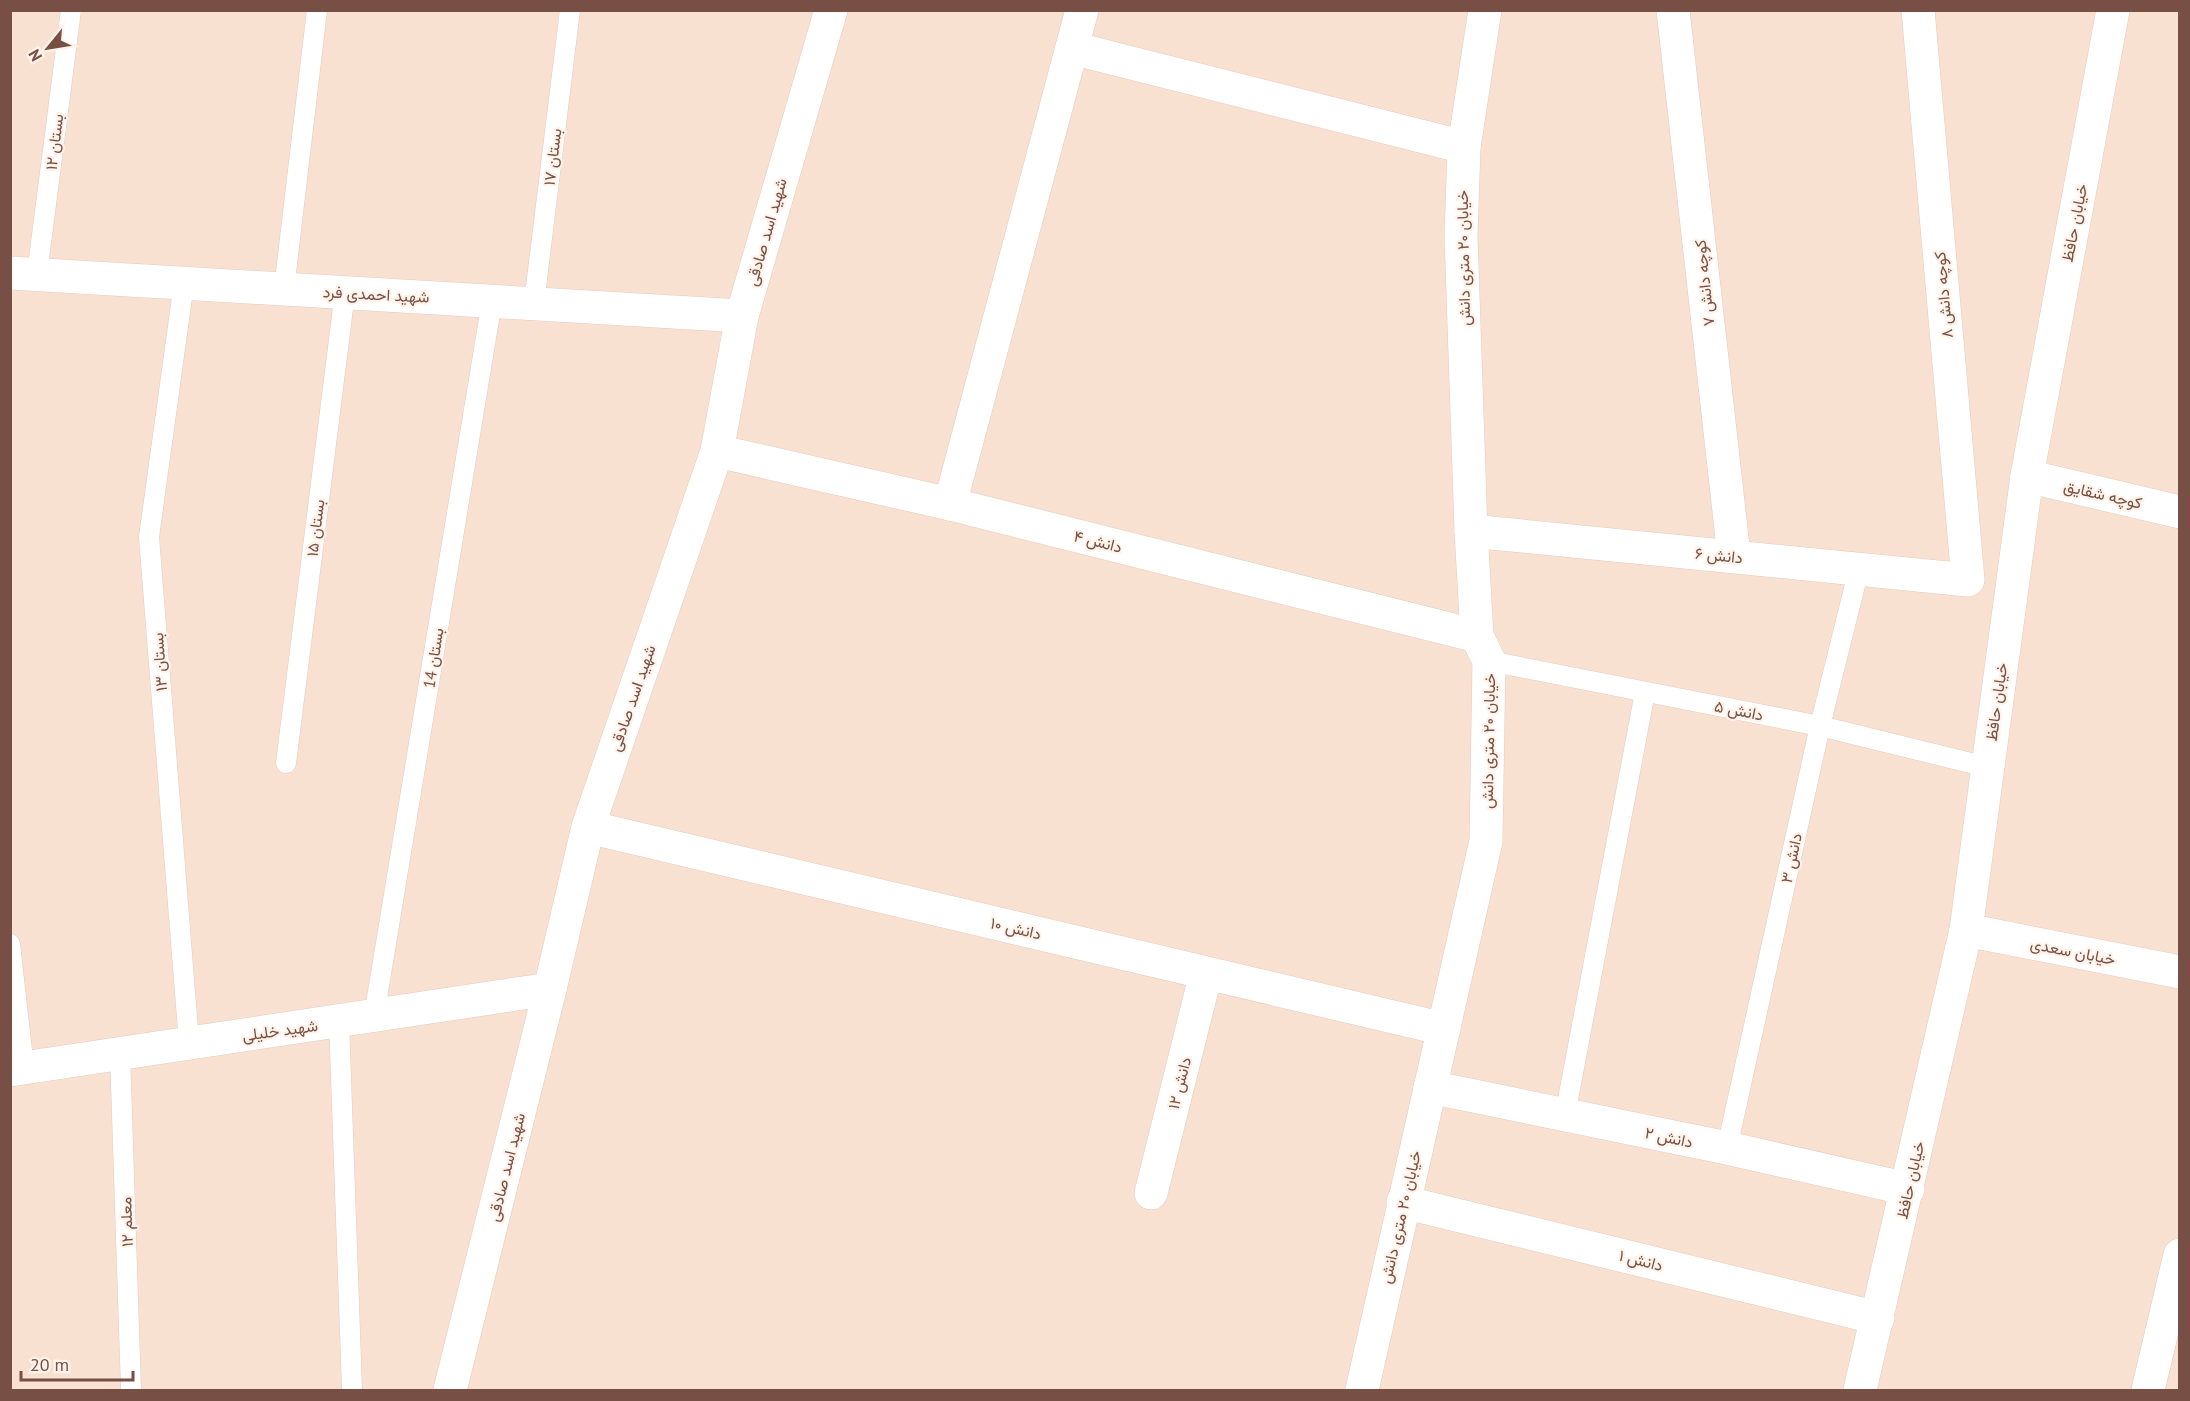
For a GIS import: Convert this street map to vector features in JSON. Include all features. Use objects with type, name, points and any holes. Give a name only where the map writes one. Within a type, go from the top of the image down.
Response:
[{"type":"street","name":"شهید اسد صادقی","points":[[450,1390],[550,990],[588,827],[717,451],[742,316],[831,10]]},
{"type":"street","points":[[950,504],[1082,10]]},
{"type":"street","name":"خیابان ۲۰ متری دانش","points":[[1362,1390],[1485,841],[1483,649],[1471,531],[1461,236],[1464,147],[1485,10]]},
{"type":"street","name":"کوچه دانش ۷","points":[[1673,10],[1734,556]]},
{"type":"street","name":"کوچه دانش ۸","points":[[1918,10],[1968,580]]},
{"type":"street","name":"خیابان حافظ","points":[[1860,1390],[1966,930],[2027,476],[2113,10]]},
{"type":"street","points":[[1072,48],[1464,147]]},
{"type":"street","name":"شهید احمدی فرد","points":[[24,274],[742,316]]},
{"type":"street","name":"دانش ۴","points":[[717,451],[950,504],[1483,649]]},
{"type":"street","name":"کوچه شقایق","points":[[2027,476],[2180,512]]},
{"type":"street","name":"دانش ۶","points":[[1471,531],[1968,580]]},
{"type":"street","name":"دانش ۱۰","points":[[588,827],[1444,1029]]},
{"type":"street","name":"خیابان سعدی","points":[[1966,930],[2180,972]]},
{"type":"street","name":"دانش ۱۲","points":[[1151,1193],[1206,973]]},
{"type":"street","name":"شهید خلیلی","points":[[17,1069],[550,990]]},
{"type":"street","name":"دانش ۲","points":[[1430,1087],[1908,1189]]},
{"type":"street","name":"دانش ۱","points":[[1403,1202],[1878,1318]]},
{"type":"street","points":[[2148,1390],[2180,1255]]},
{"type":"lane","name":"بستان ۱۲","points":[[24,274],[71,10]]},
{"type":"lane","points":[[284,289],[317,10]]},
{"type":"lane","name":"بستان ۱۷","points":[[534,303],[570,10]]},
{"type":"lane","name":"بستان ۱۳","points":[[184,283],[149,537],[189,1043]]},
{"type":"lane","name":"بستان ۱۵","points":[[286,763],[345,292]]},
{"type":"lane","name":"بستان 14","points":[[374,1016],[492,301]]},
{"type":"lane","name":"دانش ۳","points":[[1727,1149],[1820,726],[1859,568]]},
{"type":"lane","name":"دانش ۵","points":[[1483,649],[1645,692],[1820,726],[1988,767]]},
{"type":"lane","points":[[1565,1115],[1645,692]]},
{"type":"lane","points":[[10,944],[17,1069]]},
{"type":"lane","points":[[339,1021],[352,1389]]},
{"type":"lane","name":"معلم ۱۲","points":[[120,1053],[131,1390]]},
{"type":"shaded area","points":[[11,11],[2179,11],[2179,1390],[11,1390]]}]
